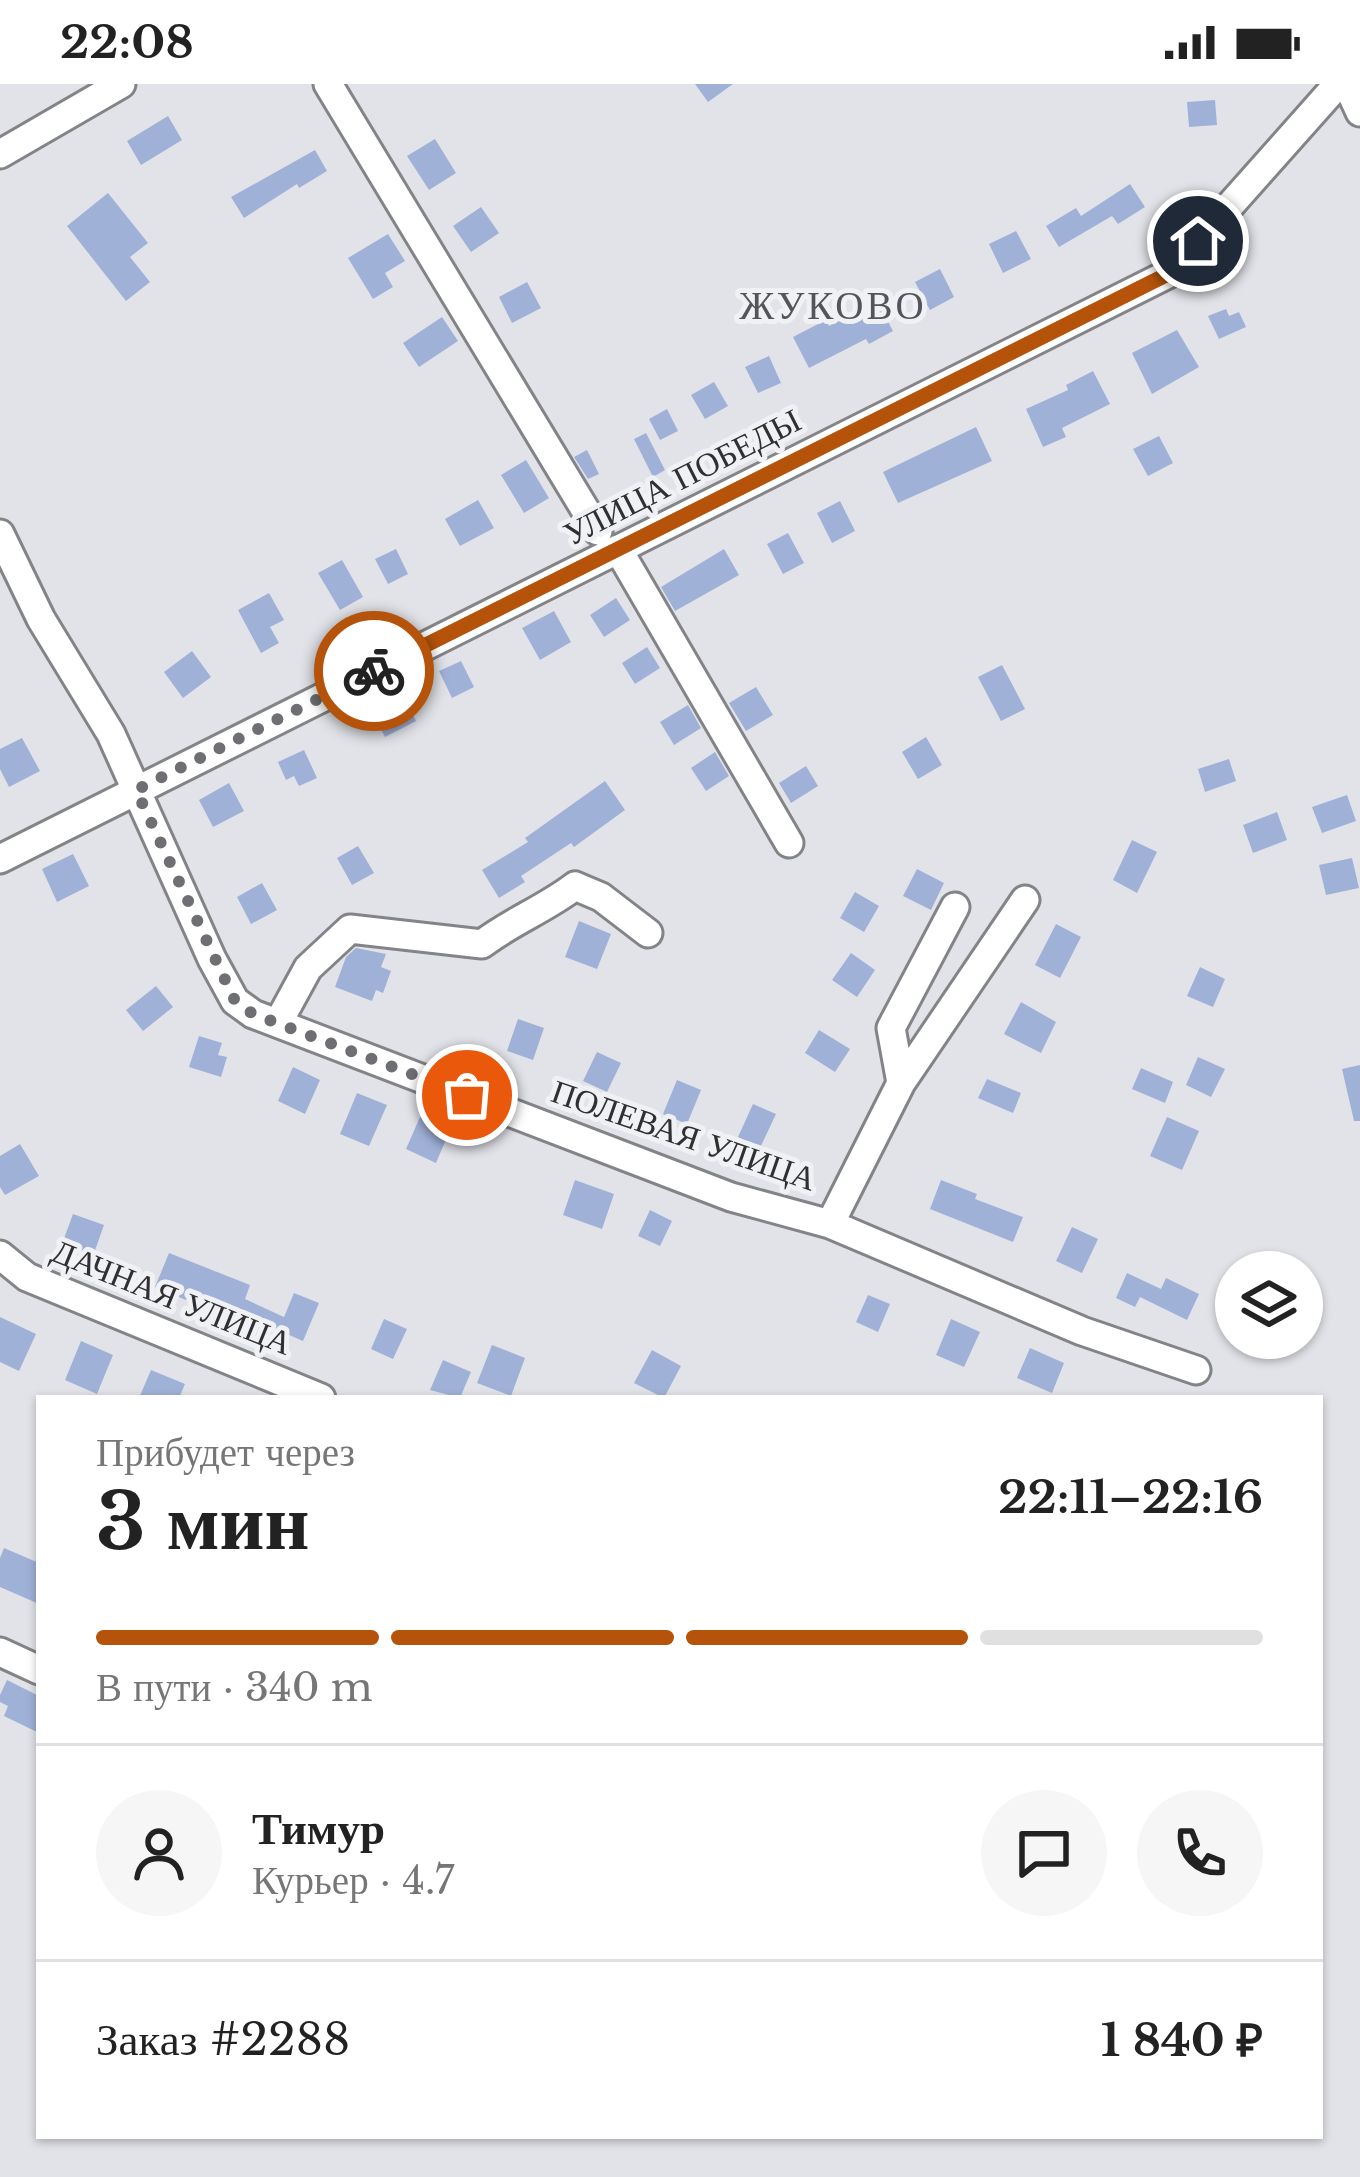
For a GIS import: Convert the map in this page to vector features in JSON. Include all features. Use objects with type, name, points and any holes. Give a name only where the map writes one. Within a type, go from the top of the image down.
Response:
[{"type":"street","points":[[0,154],[121,84]]},
{"type":"street","points":[[328,84],[789,843]]},
{"type":"street","name":"УЛИЦА ПОБЕДЫ","points":[[0,859],[608,540],[1170,273],[1338,84]]},
{"type":"street","points":[[1347,84],[1360,112]]},
{"type":"street","name":"ПОЛЕВАЯ УЛИЦА","points":[[0,534],[41,620],[111,734],[235,1001],[253,1014],[731,1197],[830,1224],[1082,1331],[1196,1370]]},
{"type":"street","points":[[278,1023],[308,968],[350,929],[482,944],[512,921],[550,905],[575,886],[601,897],[649,933]]},
{"type":"street","points":[[830,1224],[901,1082],[1025,900]]},
{"type":"street","points":[[901,1082],[891,1028],[955,907]]},
{"type":"street","name":"ДАЧНАЯ УЛИЦА","points":[[0,1256],[27,1277],[314,1395]]},
{"type":"street","points":[[0,1652],[36,1669]]},
{"type":"building","points":[[695,84],[733,84],[708,102]]},
{"type":"building","points":[[1215,100],[1217,125],[1189,127],[1187,102]]},
{"type":"building","points":[[168,116],[182,140],[141,165],[127,141]]},
{"type":"building","points":[[435,139],[456,173],[429,190],[407,156]]},
{"type":"building","points":[[315,150],[327,171],[244,218],[231,197]]},
{"type":"building","points":[[1130,184],[1145,207],[1118,224],[1112,216],[1059,247],[1046,226],[1076,208],[1081,216]]},
{"type":"building","points":[[108,193],[148,243],[130,257],[150,282],[126,301],[67,226]]},
{"type":"building","points":[[481,207],[499,233],[471,252],[453,226]]},
{"type":"building","points":[[1016,231],[1031,259],[1003,273],[989,244]]},
{"type":"building","points":[[388,234],[405,261],[385,273],[393,287],[373,299],[348,258]]},
{"type":"building","points":[[940,269],[954,297],[930,310],[915,282]]},
{"type":"building","points":[[527,282],[541,308],[512,323],[499,297]]},
{"type":"building","points":[[877,301],[893,331],[809,368],[793,337],[826,320],[829,326]]},
{"type":"building","points":[[1226,309],[1229,316],[1239,312],[1246,327],[1219,339],[1208,316]]},
{"type":"building","points":[[442,317],[458,341],[419,367],[403,343]]},
{"type":"building","points":[[1177,330],[1199,367],[1152,394],[1132,353]]},
{"type":"building","points":[[769,356],[781,383],[758,393],[745,367]]},
{"type":"building","points":[[1093,371],[1110,404],[1062,428],[1066,437],[1043,447],[1026,409],[1068,390],[1066,385]]},
{"type":"building","points":[[714,382],[728,406],[705,419],[691,395]]},
{"type":"building","points":[[667,409],[678,431],[660,440],[649,419]]},
{"type":"building","points":[[976,427],[992,461],[898,503],[883,472]]},
{"type":"building","points":[[646,433],[665,470],[653,477],[634,439]]},
{"type":"building","points":[[1159,436],[1173,463],[1148,476],[1133,449]]},
{"type":"building","points":[[587,450],[599,474],[588,479],[574,457]]},
{"type":"building","points":[[526,460],[549,498],[524,513],[501,475]]},
{"type":"building","points":[[478,500],[494,528],[460,546],[445,519]]},
{"type":"building","points":[[840,501],[855,531],[832,543],[817,513]]},
{"type":"building","points":[[788,533],[804,563],[783,574],[767,544]]},
{"type":"building","points":[[396,549],[408,574],[388,584],[375,559]]},
{"type":"building","points":[[724,549],[739,575],[675,611],[661,587]]},
{"type":"building","points":[[342,560],[363,597],[340,610],[318,573]]},
{"type":"building","points":[[269,593],[284,620],[270,627],[279,643],[261,653],[238,610]]},
{"type":"building","points":[[616,598],[630,620],[604,637],[590,615]]},
{"type":"building","points":[[554,611],[571,642],[540,660],[522,628]]},
{"type":"building","points":[[647,647],[660,668],[635,684],[622,663]]},
{"type":"building","points":[[192,651],[211,677],[183,698],[164,672]]},
{"type":"building","points":[[461,661],[474,687],[452,698],[439,671]]},
{"type":"building","points":[[1002,665],[1025,709],[1001,721],[978,677]]},
{"type":"building","points":[[756,687],[773,715],[746,731],[729,703]]},
{"type":"building","points":[[402,692],[416,721],[385,737],[370,708]]},
{"type":"building","points":[[688,705],[701,728],[674,745],[660,722]]},
{"type":"building","points":[[926,737],[942,765],[918,779],[902,752]]},
{"type":"building","points":[[22,738],[40,771],[9,787],[0,769],[0,749]]},
{"type":"building","points":[[304,750],[317,778],[299,786],[294,776],[286,780],[278,762]]},
{"type":"building","points":[[715,752],[729,776],[706,791],[691,768]]},
{"type":"building","points":[[1229,759],[1236,781],[1205,792],[1198,769]]},
{"type":"building","points":[[806,766],[818,786],[791,803],[779,783]]},
{"type":"building","points":[[605,781],[625,810],[574,847],[571,843],[521,876],[525,882],[499,898],[482,870],[528,842],[525,838]]},
{"type":"building","points":[[229,783],[244,811],[213,827],[199,800]]},
{"type":"building","points":[[1347,795],[1356,821],[1322,833],[1312,807]]},
{"type":"building","points":[[1277,812],[1287,840],[1253,853],[1243,825]]},
{"type":"building","points":[[1132,840],[1157,852],[1137,893],[1113,880]]},
{"type":"building","points":[[358,846],[374,873],[352,885],[337,858]]},
{"type":"building","points":[[73,854],[89,886],[57,902],[42,869]]},
{"type":"building","points":[[1352,858],[1359,888],[1326,895],[1319,865]]},
{"type":"building","points":[[917,869],[944,883],[931,910],[903,896]]},
{"type":"building","points":[[262,883],[277,910],[251,924],[237,897]]},
{"type":"building","points":[[855,892],[879,906],[864,932],[840,918]]},
{"type":"building","points":[[579,921],[611,934],[597,969],[565,957]]},
{"type":"building","points":[[1056,924],[1081,937],[1060,978],[1035,965]]},
{"type":"building","points":[[356,948],[386,954],[381,967],[391,971],[383,993],[376,990],[372,1001],[335,987],[346,957]]},
{"type":"building","points":[[851,953],[875,970],[857,997],[832,980]]},
{"type":"building","points":[[1200,967],[1225,979],[1213,1007],[1187,996]]},
{"type":"building","points":[[156,986],[173,1007],[143,1031],[126,1010]]},
{"type":"building","points":[[1021,1002],[1056,1022],[1041,1053],[1004,1034]]},
{"type":"building","points":[[518,1019],[544,1028],[533,1060],[507,1051]]},
{"type":"building","points":[[819,1030],[850,1049],[835,1072],[805,1053]]},
{"type":"building","points":[[199,1036],[222,1043],[218,1055],[227,1057],[221,1077],[189,1067]]},
{"type":"building","points":[[597,1052],[621,1063],[607,1092],[583,1081]]},
{"type":"building","points":[[1198,1057],[1225,1069],[1211,1097],[1186,1085]]},
{"type":"building","points":[[1360,1065],[1360,1121],[1354,1121],[1342,1069]]},
{"type":"building","points":[[293,1067],[320,1080],[305,1114],[278,1101]]},
{"type":"building","points":[[1141,1068],[1173,1082],[1165,1103],[1132,1089]]},
{"type":"building","points":[[987,1079],[1021,1093],[1013,1113],[978,1098]]},
{"type":"building","points":[[677,1080],[701,1090],[687,1124],[663,1114]]},
{"type":"building","points":[[357,1093],[387,1105],[369,1146],[340,1134]]},
{"type":"building","points":[[753,1104],[776,1114],[760,1148],[738,1137]]},
{"type":"building","points":[[420,1117],[450,1130],[436,1163],[406,1149]]},
{"type":"building","points":[[1167,1117],[1199,1131],[1182,1170],[1150,1156]]},
{"type":"building","points":[[20,1144],[39,1176],[5,1195],[0,1187],[0,1156]]},
{"type":"building","points":[[575,1180],[614,1194],[602,1229],[563,1215]]},
{"type":"building","points":[[941,1180],[1023,1217],[1013,1242],[930,1209]]},
{"type":"building","points":[[650,1210],[672,1221],[660,1246],[638,1236]]},
{"type":"building","points":[[73,1214],[104,1225],[93,1256],[62,1244]]},
{"type":"building","points":[[1072,1227],[1098,1239],[1082,1273],[1056,1261]]},
{"type":"building","points":[[169,1253],[250,1285],[245,1299],[284,1317],[294,1293],[319,1303],[303,1341],[273,1328],[266,1344],[242,1333],[248,1318],[188,1294],[186,1300],[155,1287]]},
{"type":"building","points":[[1127,1273],[1161,1289],[1166,1278],[1199,1294],[1187,1320],[1140,1297],[1135,1307],[1116,1298]]},
{"type":"building","points":[[868,1295],[890,1304],[878,1332],[856,1322]]},
{"type":"building","points":[[0,1317],[36,1334],[19,1371],[0,1362]]},
{"type":"building","points":[[384,1319],[407,1329],[393,1359],[371,1349]]},
{"type":"building","points":[[951,1319],[980,1332],[964,1367],[936,1355]]},
{"type":"building","points":[[81,1341],[113,1355],[97,1394],[65,1380]]},
{"type":"building","points":[[492,1345],[525,1358],[511,1395],[477,1383]]},
{"type":"building","points":[[1030,1348],[1064,1363],[1052,1393],[1017,1378]]},
{"type":"building","points":[[652,1350],[681,1366],[666,1395],[634,1383]]},
{"type":"building","points":[[443,1360],[471,1372],[461,1395],[430,1390]]},
{"type":"building","points":[[151,1370],[185,1384],[180,1395],[140,1395]]},
{"type":"building","points":[[4,1548],[36,1562],[36,1603],[0,1587]]},
{"type":"building","points":[[7,1680],[36,1694],[36,1732],[4,1716],[8,1706],[0,1702]]},
{"type":"way so far","points":[[374,671],[136,790],[235,1001],[253,1014],[467,1095]]},
{"type":"district","name":"ЖУКОВО","points":[[833,305]]},
{"type":"route","points":[[374,671],[1170,273],[1198,241]]}]
